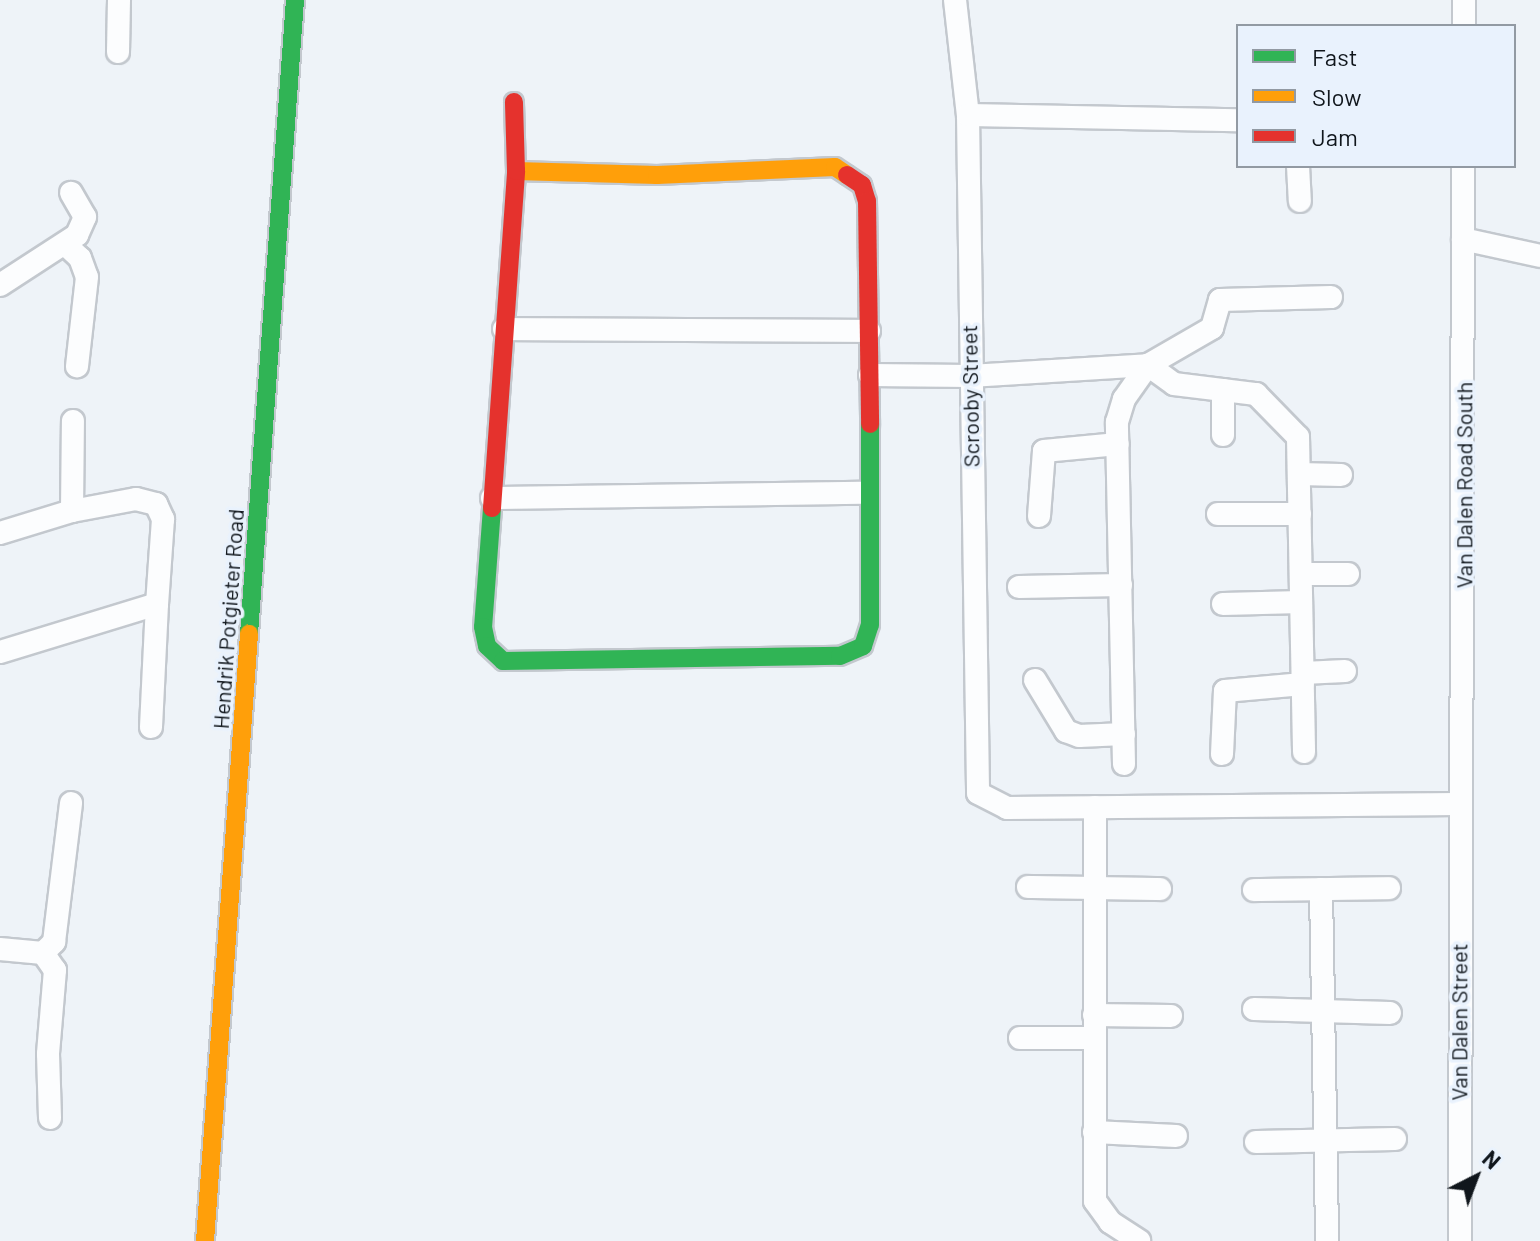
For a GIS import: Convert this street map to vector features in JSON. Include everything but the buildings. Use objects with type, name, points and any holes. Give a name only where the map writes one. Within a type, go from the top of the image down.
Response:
[{"type":"street","points":[[118,52],[119,0]]},
{"type":"street","name":"Hendrik Potgieter Road","points":[[205,1241],[295,0]]},
{"type":"street","name":"Scrooby Street","points":[[955,0],[968,115],[978,793],[1007,808],[1095,807]]},
{"type":"street","points":[[1464,0],[1464,24]]},
{"type":"street","points":[[514,102],[516,171],[483,635],[503,661],[851,654],[868,638],[870,625],[867,201],[851,174],[835,167],[657,175],[516,171]]},
{"type":"street","points":[[968,115],[1236,120]]},
{"type":"street","points":[[1298,168],[1300,201]]},
{"type":"street","name":"Van Dalen Road South","points":[[1458,804],[1466,531],[1463,168]]},
{"type":"street","points":[[0,285],[77,235],[85,217],[71,193]]},
{"type":"street","points":[[1463,239],[1540,256]]},
{"type":"street","points":[[66,245],[84,265],[87,277],[77,366]]},
{"type":"street","points":[[870,375],[970,376],[1148,365],[1208,332],[1217,303],[1225,298],[1331,297]]},
{"type":"street","points":[[504,329],[869,331]]},
{"type":"street","points":[[1148,365],[1174,384],[1262,397],[1298,437],[1304,752]]},
{"type":"street","points":[[1124,764],[1118,444],[1124,399],[1148,365]]},
{"type":"street","points":[[1223,390],[1223,435]]},
{"type":"street","points":[[72,511],[73,421]]},
{"type":"street","points":[[1039,516],[1044,451],[1118,444]]},
{"type":"street","points":[[1299,474],[1341,475]]},
{"type":"street","points":[[492,498],[868,493]]},
{"type":"street","points":[[0,533],[72,511],[136,499],[156,504],[163,519],[151,727]]},
{"type":"street","points":[[1218,514],[1300,514]]},
{"type":"street","points":[[1301,574],[1348,574]]},
{"type":"street","points":[[1019,587],[1121,585]]},
{"type":"street","points":[[1223,604],[1301,602]]},
{"type":"street","points":[[0,652],[157,604]]},
{"type":"street","points":[[1222,754],[1225,691],[1345,671]]},
{"type":"street","points":[[1035,680],[1066,731],[1079,736],[1124,734]]},
{"type":"street","points":[[0,949],[38,952],[54,942],[71,803]]},
{"type":"street","points":[[1139,1241],[1099,1212],[1094,1132],[1095,807],[1458,804]]},
{"type":"street","name":"Van Dalen Street","points":[[1458,804],[1460,1241]]},
{"type":"street","points":[[1028,887],[1160,889]]},
{"type":"street","points":[[1254,890],[1389,888]]},
{"type":"street","points":[[1321,889],[1327,1241]]},
{"type":"street","points":[[38,952],[55,970],[48,1054],[50,1118]]},
{"type":"street","points":[[1254,1009],[1390,1013]]},
{"type":"street","points":[[1020,1038],[1171,1016]]},
{"type":"street","points":[[1094,1132],[1176,1136]]},
{"type":"street","points":[[1256,1142],[1395,1139]]},
{"type":"traffic: fast","points":[[249,634],[295,0]]},
{"type":"traffic: fast","points":[[492,508],[483,627],[487,646],[503,661],[840,656],[863,646],[870,625],[870,424]]},
{"type":"traffic: slow","points":[[516,171],[657,175],[835,167],[847,175]]},
{"type":"traffic: slow","points":[[205,1241],[249,634]]},
{"type":"traffic: jam","points":[[492,508],[516,171],[514,102]]},
{"type":"traffic: jam","points":[[847,175],[862,185],[867,201],[870,424]]}]
